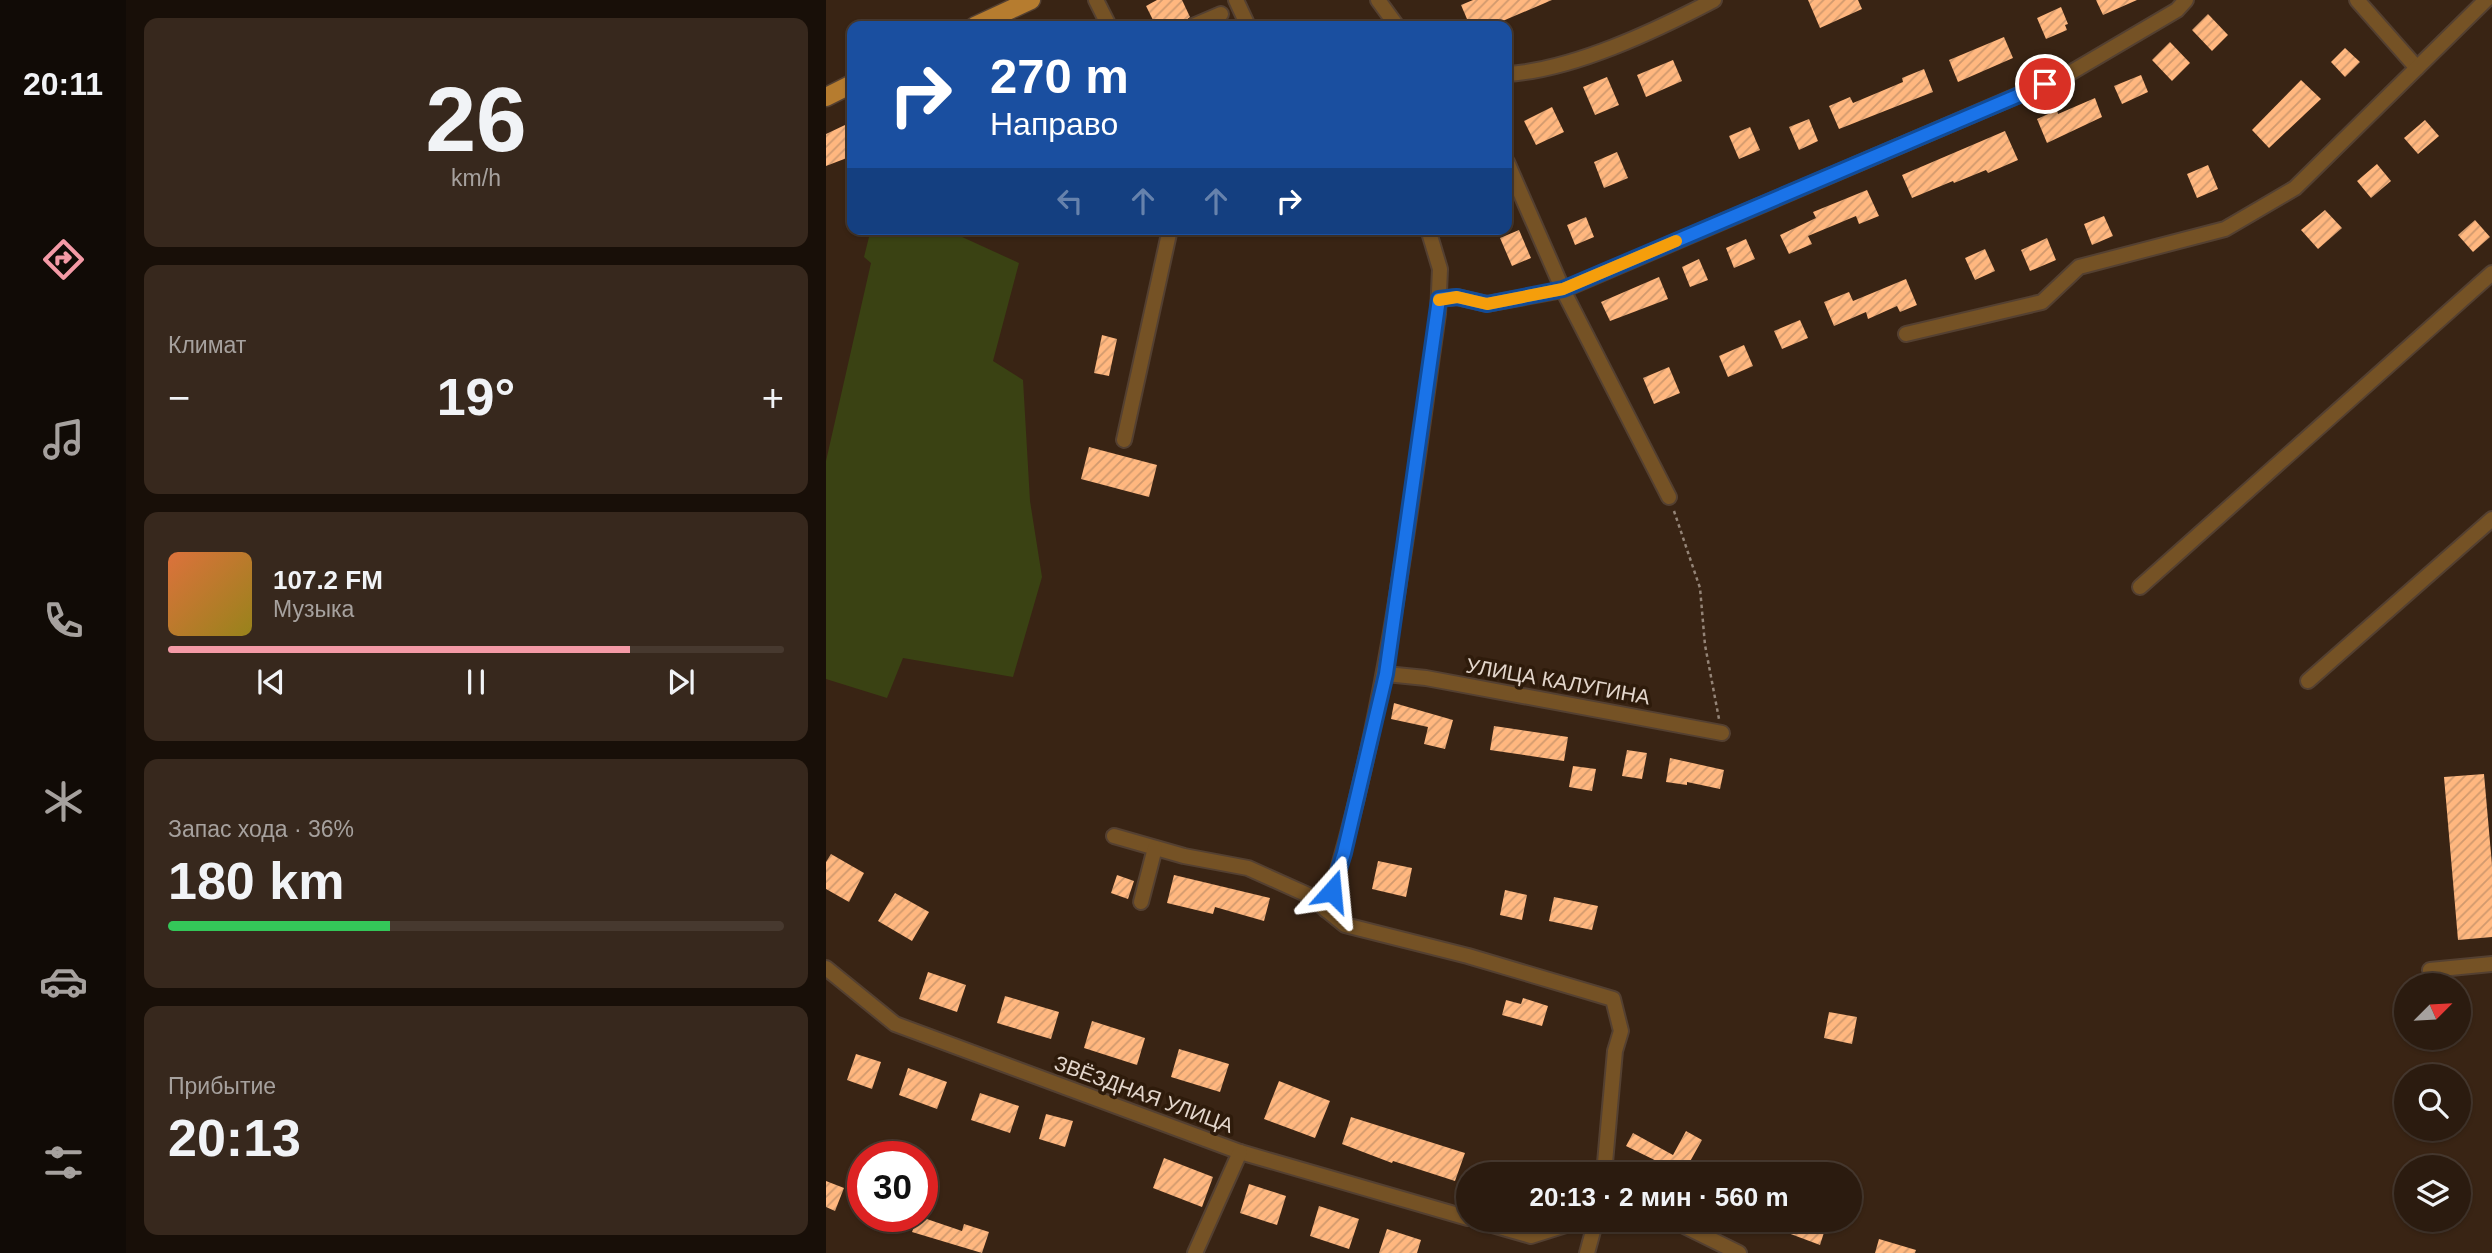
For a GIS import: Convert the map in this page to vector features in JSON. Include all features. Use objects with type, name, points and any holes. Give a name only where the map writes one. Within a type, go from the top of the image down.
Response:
[{"type":"main road","points":[[986,21],[1031,0]]},
{"type":"main road","points":[[826,97],[847,87]]},
{"type":"street","points":[[1097,0],[1108,21]]},
{"type":"street","points":[[1512,74],[1541,72],[1666,25],[1714,0]]},
{"type":"street","points":[[1439,299],[1457,297],[1487,304],[1563,289],[2070,73],[2177,10],[2186,0]]},
{"type":"street","points":[[2357,0],[2417,68]]},
{"type":"street","points":[[1906,334],[2042,302],[2079,267],[2225,229],[2295,188],[2486,0]]},
{"type":"street","points":[[1241,2],[1247,21]]},
{"type":"street","points":[[1379,2],[1382,21]]},
{"type":"street","points":[[1379,2],[1393,21]]},
{"type":"street","points":[[1205,21],[1221,14]]},
{"type":"street","points":[[1512,173],[1563,289],[1669,497]]},
{"type":"street","points":[[1124,440],[1169,235]]},
{"type":"street","points":[[1326,910],[1344,853],[1386,674],[1439,299],[1440,269],[1431,235]]},
{"type":"street","points":[[2140,587],[2492,273]]},
{"type":"street","points":[[2308,681],[2492,519]]},
{"type":"street","name":"УЛИЦА КАЛУГИНА","points":[[1386,674],[1722,733]]},
{"type":"street","points":[[1114,836],[1155,848],[1248,868],[1308,895],[1345,925],[1468,956],[1613,999],[1621,1031],[1615,1051],[1605,1162]]},
{"type":"street","points":[[1141,902],[1155,848]]},
{"type":"street","points":[[2430,970],[2492,964]]},
{"type":"street","name":"ЗВЁЗДНАЯ УЛИЦА","points":[[826,968],[895,1024],[1240,1152],[1456,1215]]},
{"type":"street","points":[[1195,1253],[1240,1152]]},
{"type":"street","points":[[1517,1232],[1531,1236],[1544,1232]]},
{"type":"street","points":[[1587,1253],[1593,1232]]},
{"type":"street","points":[[1696,1232],[1739,1253]]},
{"type":"path","points":[[1669,497],[1700,588],[1706,645],[1722,733]]},
{"type":"green space","points":[[870,235],[954,235],[1019,263],[993,361],[1023,380],[1030,501],[1042,577],[1013,677],[903,658],[887,698],[826,679],[826,461],[871,263],[864,257]]},
{"type":"building","points":[[1157,0],[1182,0],[1190,17],[1185,21],[1154,21],[1146,6]]},
{"type":"building","points":[[1473,0],[1552,0],[1503,21],[1468,21],[1461,5]]},
{"type":"building","points":[[1808,0],[1858,0],[1862,9],[1820,28]]},
{"type":"building","points":[[2096,0],[2137,0],[2103,15]]},
{"type":"building","points":[[2061,7],[2068,24],[2065,25],[2067,30],[2046,39],[2037,18]]},
{"type":"building","points":[[2208,14],[2228,35],[2212,51],[2192,30]]},
{"type":"building","points":[[2004,37],[2013,58],[1958,82],[1949,60]]},
{"type":"building","points":[[2170,42],[2190,63],[2172,81],[2152,60]]},
{"type":"building","points":[[2345,48],[2360,62],[2345,77],[2331,62]]},
{"type":"building","points":[[1673,60],[1682,81],[1646,97],[1637,75]]},
{"type":"building","points":[[1924,69],[1933,92],[1839,129],[1829,106],[1850,97],[1853,103],[1903,82],[1902,78]]},
{"type":"building","points":[[2141,75],[2148,92],[2122,104],[2114,86]]},
{"type":"building","points":[[1607,77],[1619,105],[1595,115],[1583,87]]},
{"type":"building","points":[[2301,80],[2321,99],[2269,148],[2252,130]]},
{"type":"building","points":[[2095,98],[2102,117],[2047,143],[2037,119],[2057,110],[2058,114]]},
{"type":"building","points":[[1552,107],[1564,132],[1536,145],[1524,121]]},
{"type":"building","points":[[1809,119],[1818,141],[1799,150],[1789,127]]},
{"type":"building","points":[[2425,120],[2439,136],[2418,154],[2404,138]]},
{"type":"building","points":[[845,125],[847,130],[847,158],[826,166],[826,134]]},
{"type":"building","points":[[1750,127],[1760,150],[1739,159],[1729,136]]},
{"type":"building","points":[[2005,131],[2018,160],[1988,173],[1986,170],[1954,183],[1953,181],[1912,198],[1902,175]]},
{"type":"building","points":[[1617,152],[1628,178],[1604,188],[1594,162]]},
{"type":"building","points":[[2377,164],[2391,181],[2371,198],[2357,181]]},
{"type":"building","points":[[2208,165],[2218,189],[2197,198],[2187,174]]},
{"type":"building","points":[[1867,190],[1879,216],[1859,224],[1856,216],[1808,236],[1812,244],[1789,254],[1780,235],[1816,218],[1813,212]]},
{"type":"building","points":[[2325,210],[2342,228],[2318,249],[2301,230]]},
{"type":"building","points":[[2104,216],[2113,236],[2092,245],[2084,224]]},
{"type":"building","points":[[1586,217],[1594,237],[1575,245],[1567,225]]},
{"type":"building","points":[[2475,220],[2490,237],[2473,252],[2458,235]]},
{"type":"building","points":[[1519,230],[1531,258],[1512,266],[1500,238]]},
{"type":"building","points":[[2047,238],[2056,260],[2030,271],[2021,250]]},
{"type":"building","points":[[1746,239],[1755,259],[1734,268],[1726,248]]},
{"type":"building","points":[[1985,249],[1995,271],[1975,280],[1965,258]]},
{"type":"building","points":[[1699,259],[1708,280],[1690,287],[1682,267]]},
{"type":"building","points":[[1659,277],[1668,299],[1610,321],[1601,302]]},
{"type":"building","points":[[1906,279],[1917,305],[1900,312],[1897,306],[1868,319],[1866,312],[1834,326],[1824,302],[1849,292],[1853,301]]},
{"type":"building","points":[[1800,320],[1808,338],[1782,349],[1774,331]]},
{"type":"building","points":[[1102,335],[1117,339],[1109,376],[1094,373]]},
{"type":"building","points":[[1744,345],[1753,366],[1728,377],[1719,356]]},
{"type":"building","points":[[1669,367],[1680,393],[1654,404],[1643,378]]},
{"type":"building","points":[[1089,447],[1157,465],[1149,497],[1081,479]]},
{"type":"building","points":[[1394,703],[1453,720],[1445,749],[1424,744],[1428,727],[1391,719]]},
{"type":"building","points":[[1494,726],[1568,737],[1564,761],[1490,750]]},
{"type":"building","points":[[1627,750],[1647,753],[1642,779],[1622,776]]},
{"type":"building","points":[[1670,758],[1724,770],[1720,789],[1687,782],[1687,785],[1666,782]]},
{"type":"building","points":[[1573,766],[1596,769],[1592,791],[1569,787]]},
{"type":"building","points":[[2484,774],[2492,865],[2492,937],[2458,940],[2444,777]]},
{"type":"building","points":[[831,854],[864,873],[849,902],[826,889],[826,862]]},
{"type":"building","points":[[1378,861],[1412,868],[1406,897],[1372,889]]},
{"type":"building","points":[[1117,875],[1134,881],[1128,899],[1111,893]]},
{"type":"building","points":[[1174,875],[1270,898],[1264,921],[1215,907],[1213,914],[1167,903]]},
{"type":"building","points":[[1505,890],[1527,895],[1522,920],[1500,915]]},
{"type":"building","points":[[895,893],[929,912],[912,941],[878,921]]},
{"type":"building","points":[[1554,897],[1598,906],[1592,930],[1549,921]]},
{"type":"building","points":[[928,972],[966,985],[957,1012],[919,999]]},
{"type":"building","points":[[1005,996],[1059,1012],[1051,1039],[997,1023]]},
{"type":"building","points":[[1523,998],[1548,1006],[1542,1026],[1502,1015],[1506,1000],[1521,1004]]},
{"type":"building","points":[[1829,1012],[1857,1017],[1852,1044],[1824,1038]]},
{"type":"building","points":[[1092,1021],[1145,1038],[1137,1065],[1084,1048]]},
{"type":"building","points":[[1179,1049],[1229,1064],[1220,1092],[1171,1077]]},
{"type":"building","points":[[856,1054],[881,1062],[872,1089],[847,1080]]},
{"type":"building","points":[[908,1068],[947,1082],[937,1109],[899,1095]]},
{"type":"building","points":[[1279,1081],[1330,1101],[1315,1138],[1264,1119]]},
{"type":"building","points":[[980,1093],[1019,1106],[1010,1133],[971,1120]]},
{"type":"building","points":[[1046,1114],[1073,1121],[1065,1147],[1039,1139]]},
{"type":"building","points":[[1351,1117],[1465,1153],[1462,1162],[1456,1162],[1455,1181],[1393,1161],[1392,1163],[1342,1144]]},
{"type":"building","points":[[1686,1131],[1702,1140],[1690,1162],[1659,1162],[1626,1146],[1633,1133],[1673,1155]]},
{"type":"building","points":[[1164,1158],[1213,1177],[1202,1207],[1153,1188]]},
{"type":"building","points":[[826,1181],[844,1188],[835,1211],[826,1207]]},
{"type":"building","points":[[1249,1184],[1286,1196],[1277,1225],[1240,1213]]},
{"type":"building","points":[[1319,1206],[1359,1219],[1349,1249],[1310,1236]]},
{"type":"building","points":[[938,1223],[962,1231],[964,1224],[989,1232],[982,1253],[912,1232],[938,1232]]},
{"type":"building","points":[[1387,1229],[1421,1240],[1417,1253],[1379,1253]]},
{"type":"building","points":[[1785,1232],[1824,1232],[1820,1245]]},
{"type":"building","points":[[1879,1239],[1916,1250],[1915,1253],[1875,1253]]},
{"type":"slow traffic","points":[[1439,300],[1457,297],[1487,304],[1563,289],[1676,241]]},
{"type":"route","points":[[1332,891],[1344,853],[1386,674],[1439,299],[1457,297],[1487,304],[1563,289],[2045,84]]}]
